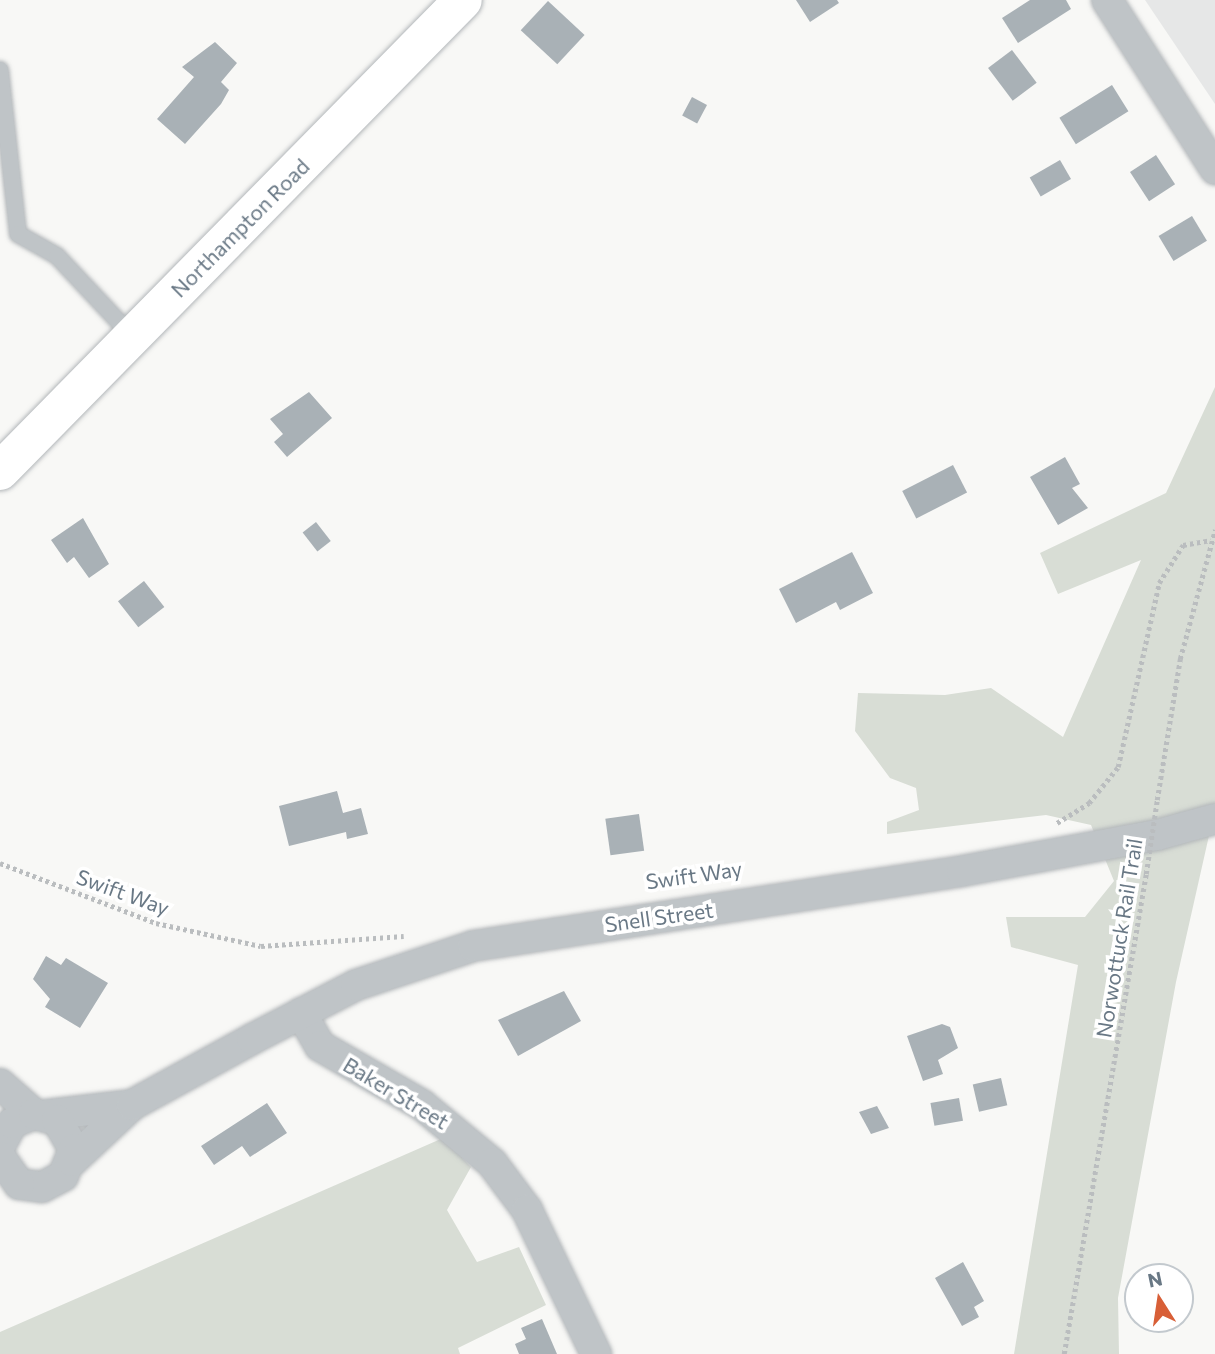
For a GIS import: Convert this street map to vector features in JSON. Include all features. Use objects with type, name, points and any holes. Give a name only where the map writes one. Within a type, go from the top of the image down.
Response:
[{"type":"highway","name":"Northampton Road","points":[[6,470],[463,0]]},
{"type":"street","points":[[1107,0],[1215,169]]},
{"type":"street","name":"Snell Street","points":[[30,1187],[54,1183],[72,1161],[132,1105],[356,985],[502,940],[962,871],[1215,819]]},
{"type":"street","name":"Baker Street","points":[[301,1013],[326,1051],[422,1105],[492,1163],[527,1210],[596,1354]]},
{"type":"street","points":[[0,1084],[71,1138],[72,1161]]},
{"type":"street","name":"Snell Street","points":[[41,1114],[132,1105]]},
{"type":"street","points":[[0,1146],[12,1122],[41,1114]]},
{"type":"street","points":[[0,1157],[9,1176],[30,1187]]},
{"type":"lane","points":[[0,70],[18,234],[57,256],[133,337]]},
{"type":"lane","points":[[0,1194],[30,1187]]},
{"type":"path","name":"Norwottuck Rail Trail","points":[[1064,1354],[1180,659],[1215,530]]},
{"type":"path","points":[[1045,831],[1089,803],[1118,766],[1159,583],[1183,545],[1211,540]]},
{"type":"path","name":"Swift Way","points":[[0,863],[156,923],[261,946],[414,934]]},
{"type":"shaded area","points":[[1145,0],[1215,0],[1215,104]]},
{"type":"shaded area","points":[[1215,387],[1215,809],[1176,982],[1124,1263],[1118,1298],[1119,1354],[1014,1354],[1078,965],[1011,947],[1006,917],[1085,917],[1114,881],[1091,825],[1046,815],[887,834],[887,822],[919,810],[916,788],[890,778],[855,731],[858,693],[945,695],[991,688],[1063,737],[1141,560],[1058,594],[1040,553],[1166,493]]},
{"type":"shaded area","points":[[443,1138],[471,1167],[447,1210],[477,1262],[519,1247],[546,1305],[458,1348],[460,1354],[0,1354],[0,1332]]},
{"type":"building","points":[[796,0],[837,0],[839,3],[810,22]]},
{"type":"building","points":[[1030,0],[1066,0],[1071,9],[1018,43],[1002,18]]},
{"type":"building","points":[[548,1],[585,35],[557,64],[521,30]]},
{"type":"building","points":[[215,42],[237,63],[221,82],[229,90],[221,104],[185,144],[157,119],[194,77],[182,67]]},
{"type":"building","points":[[1012,50],[1037,83],[1013,101],[988,68]]},
{"type":"building","points":[[1112,85],[1128,111],[1076,144],[1059,118]]},
{"type":"building","points":[[692,97],[707,105],[697,124],[682,116]]},
{"type":"building","points":[[1156,155],[1175,184],[1149,201],[1130,172]]},
{"type":"building","points":[[1060,160],[1071,179],[1041,197],[1030,178]]},
{"type":"building","points":[[1192,216],[1207,241],[1174,261],[1159,236]]},
{"type":"building","points":[[309,392],[332,418],[287,457],[274,442],[283,434],[270,419]]},
{"type":"building","points":[[1065,457],[1080,484],[1072,488],[1088,508],[1058,525],[1030,477]]},
{"type":"building","points":[[953,465],[967,493],[916,518],[902,491]]},
{"type":"building","points":[[83,518],[109,564],[89,578],[74,557],[67,563],[51,540]]},
{"type":"building","points":[[316,522],[331,541],[317,551],[303,532]]},
{"type":"building","points":[[852,552],[873,593],[840,610],[836,602],[796,623],[779,589]]},
{"type":"building","points":[[144,581],[164,607],[138,627],[118,601]]},
{"type":"building","points":[[337,791],[343,813],[361,808],[368,834],[347,839],[346,832],[289,846],[279,806]]},
{"type":"building","points":[[639,814],[644,851],[610,855],[605,819]]},
{"type":"building","points":[[46,956],[61,965],[66,958],[108,983],[80,1028],[45,1007],[50,999],[33,979]]},
{"type":"building","points":[[564,991],[581,1021],[518,1056],[498,1020]]},
{"type":"building","points":[[942,1024],[950,1027],[958,1048],[938,1060],[943,1074],[923,1081],[907,1036]]},
{"type":"building","points":[[1001,1078],[1007,1105],[979,1112],[973,1085]]},
{"type":"building","points":[[959,1098],[963,1121],[934,1126],[930,1103]]},
{"type":"building","points":[[267,1103],[287,1133],[250,1157],[242,1146],[214,1165],[201,1146]]},
{"type":"building","points":[[877,1106],[889,1128],[871,1134],[859,1112]]},
{"type":"building","points":[[963,1262],[984,1301],[974,1307],[979,1317],[962,1326],[935,1278]]},
{"type":"building","points":[[542,1319],[557,1354],[519,1354],[515,1344],[526,1339],[521,1328]]}]
